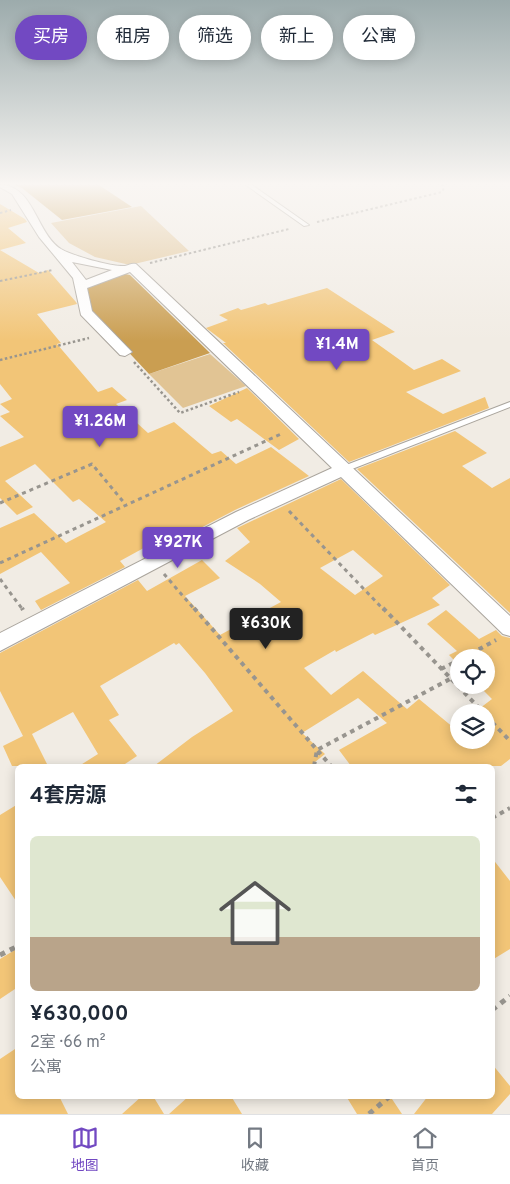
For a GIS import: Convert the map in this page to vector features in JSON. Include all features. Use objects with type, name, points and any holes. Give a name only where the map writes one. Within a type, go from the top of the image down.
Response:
[{"type":"street","points":[[45,237],[79,277],[86,312],[125,352]]},
{"type":"street","points":[[55,249],[69,257],[92,264],[124,269]]},
{"type":"street","points":[[81,286],[132,267],[344,469],[506,632]]},
{"type":"street","points":[[0,643],[154,562],[344,469]]},
{"type":"lane","points":[[344,469],[510,404]]},
{"type":"path","points":[[0,281],[70,266]]},
{"type":"path","points":[[0,360],[106,333]]},
{"type":"path","points":[[125,352],[180,413],[256,386]]},
{"type":"path","points":[[0,563],[298,426]]},
{"type":"path","points":[[0,503],[92,464],[126,505]]},
{"type":"path","points":[[278,500],[450,679],[317,750]]},
{"type":"path","points":[[154,562],[329,764]]},
{"type":"path","points":[[0,579],[34,625]]},
{"type":"path","points":[[478,649],[506,632]]},
{"type":"path","points":[[441,669],[450,664]]},
{"type":"path","points":[[465,694],[475,704]]},
{"type":"path","points":[[495,725],[510,741]]},
{"type":"path","points":[[314,764],[317,750]]},
{"type":"path","points":[[495,816],[510,808]]},
{"type":"path","points":[[0,955],[15,948]]},
{"type":"path","points":[[495,1008],[510,996]]},
{"type":"path","points":[[369,1114],[386,1099]]},
{"type":"shaded area","points":[[64,237],[174,237],[189,251],[130,265],[95,257],[69,243]]},
{"type":"shaded area","points":[[121,273],[130,275],[210,353],[149,374],[90,311],[86,287]]},
{"type":"shaded area","points":[[210,354],[246,386],[183,408],[149,374]]},
{"type":"building","points":[[0,237],[19,237],[26,243],[0,250]]},
{"type":"building","points":[[0,250],[39,273],[48,270],[76,302],[77,304],[37,314],[61,343],[57,344],[98,392],[112,387],[127,400],[116,404],[148,433],[174,422],[212,454],[221,451],[236,464],[271,447],[309,476],[235,510],[168,545],[162,538],[120,561],[125,567],[41,610],[35,601],[70,583],[41,552],[0,574],[0,528],[34,513],[66,543],[106,522],[79,499],[73,502],[35,464],[5,481],[33,507],[17,515],[0,498],[0,447],[24,437],[0,416],[10,412],[0,404],[12,399],[0,384]]},
{"type":"building","points":[[327,288],[395,332],[372,340],[414,370],[442,359],[461,371],[406,392],[443,414],[485,397],[489,408],[349,462],[223,343],[226,343],[206,328],[228,320],[219,315],[238,308],[241,310],[265,303],[268,305]]},
{"type":"building","points":[[247,388],[299,439],[279,450],[237,419],[231,422],[209,406]]},
{"type":"building","points":[[455,431],[487,453],[462,466],[492,488],[510,478],[510,613],[357,469]]},
{"type":"building","points":[[341,479],[450,585],[432,598],[440,605],[375,635],[373,633],[336,652],[335,650],[304,668],[331,695],[363,671],[407,709],[419,699],[450,725],[450,749],[495,749],[495,704],[485,704],[492,699],[487,694],[495,694],[495,649],[455,649],[427,624],[446,610],[479,639],[496,630],[502,636],[510,638],[510,759],[501,766],[495,766],[495,764],[350,764],[339,750],[387,723],[358,698],[302,733],[325,754],[312,764],[157,764],[192,737],[233,711],[205,673],[179,643],[176,645],[174,643],[100,686],[119,715],[109,720],[137,756],[125,764],[82,764],[98,754],[73,712],[32,734],[47,764],[15,764],[15,766],[12,766],[3,746],[23,736],[0,691],[0,653],[138,580],[147,591],[202,560],[220,578],[185,596],[220,635],[281,602],[260,584],[225,561],[250,542],[237,528]],"holes":[[[353,550],[383,576],[355,595],[320,568]]]},
{"type":"building","points":[[15,806],[15,900],[0,877],[0,815]]},
{"type":"building","points":[[495,862],[510,881],[510,949],[495,958]]},
{"type":"building","points":[[15,950],[15,989],[0,999],[0,959]]},
{"type":"building","points":[[15,1049],[15,1099],[60,1099],[68,1114],[0,1114],[0,1059]]},
{"type":"building","points":[[495,1068],[510,1086],[510,1094],[492,1114],[414,1114],[426,1099],[495,1099]]},
{"type":"building","points":[[139,1099],[155,1099],[164,1114],[122,1114]]},
{"type":"building","points":[[186,1099],[233,1099],[242,1114],[169,1114]]},
{"type":"building","points":[[348,1099],[392,1099],[402,1114],[357,1114]]}]
